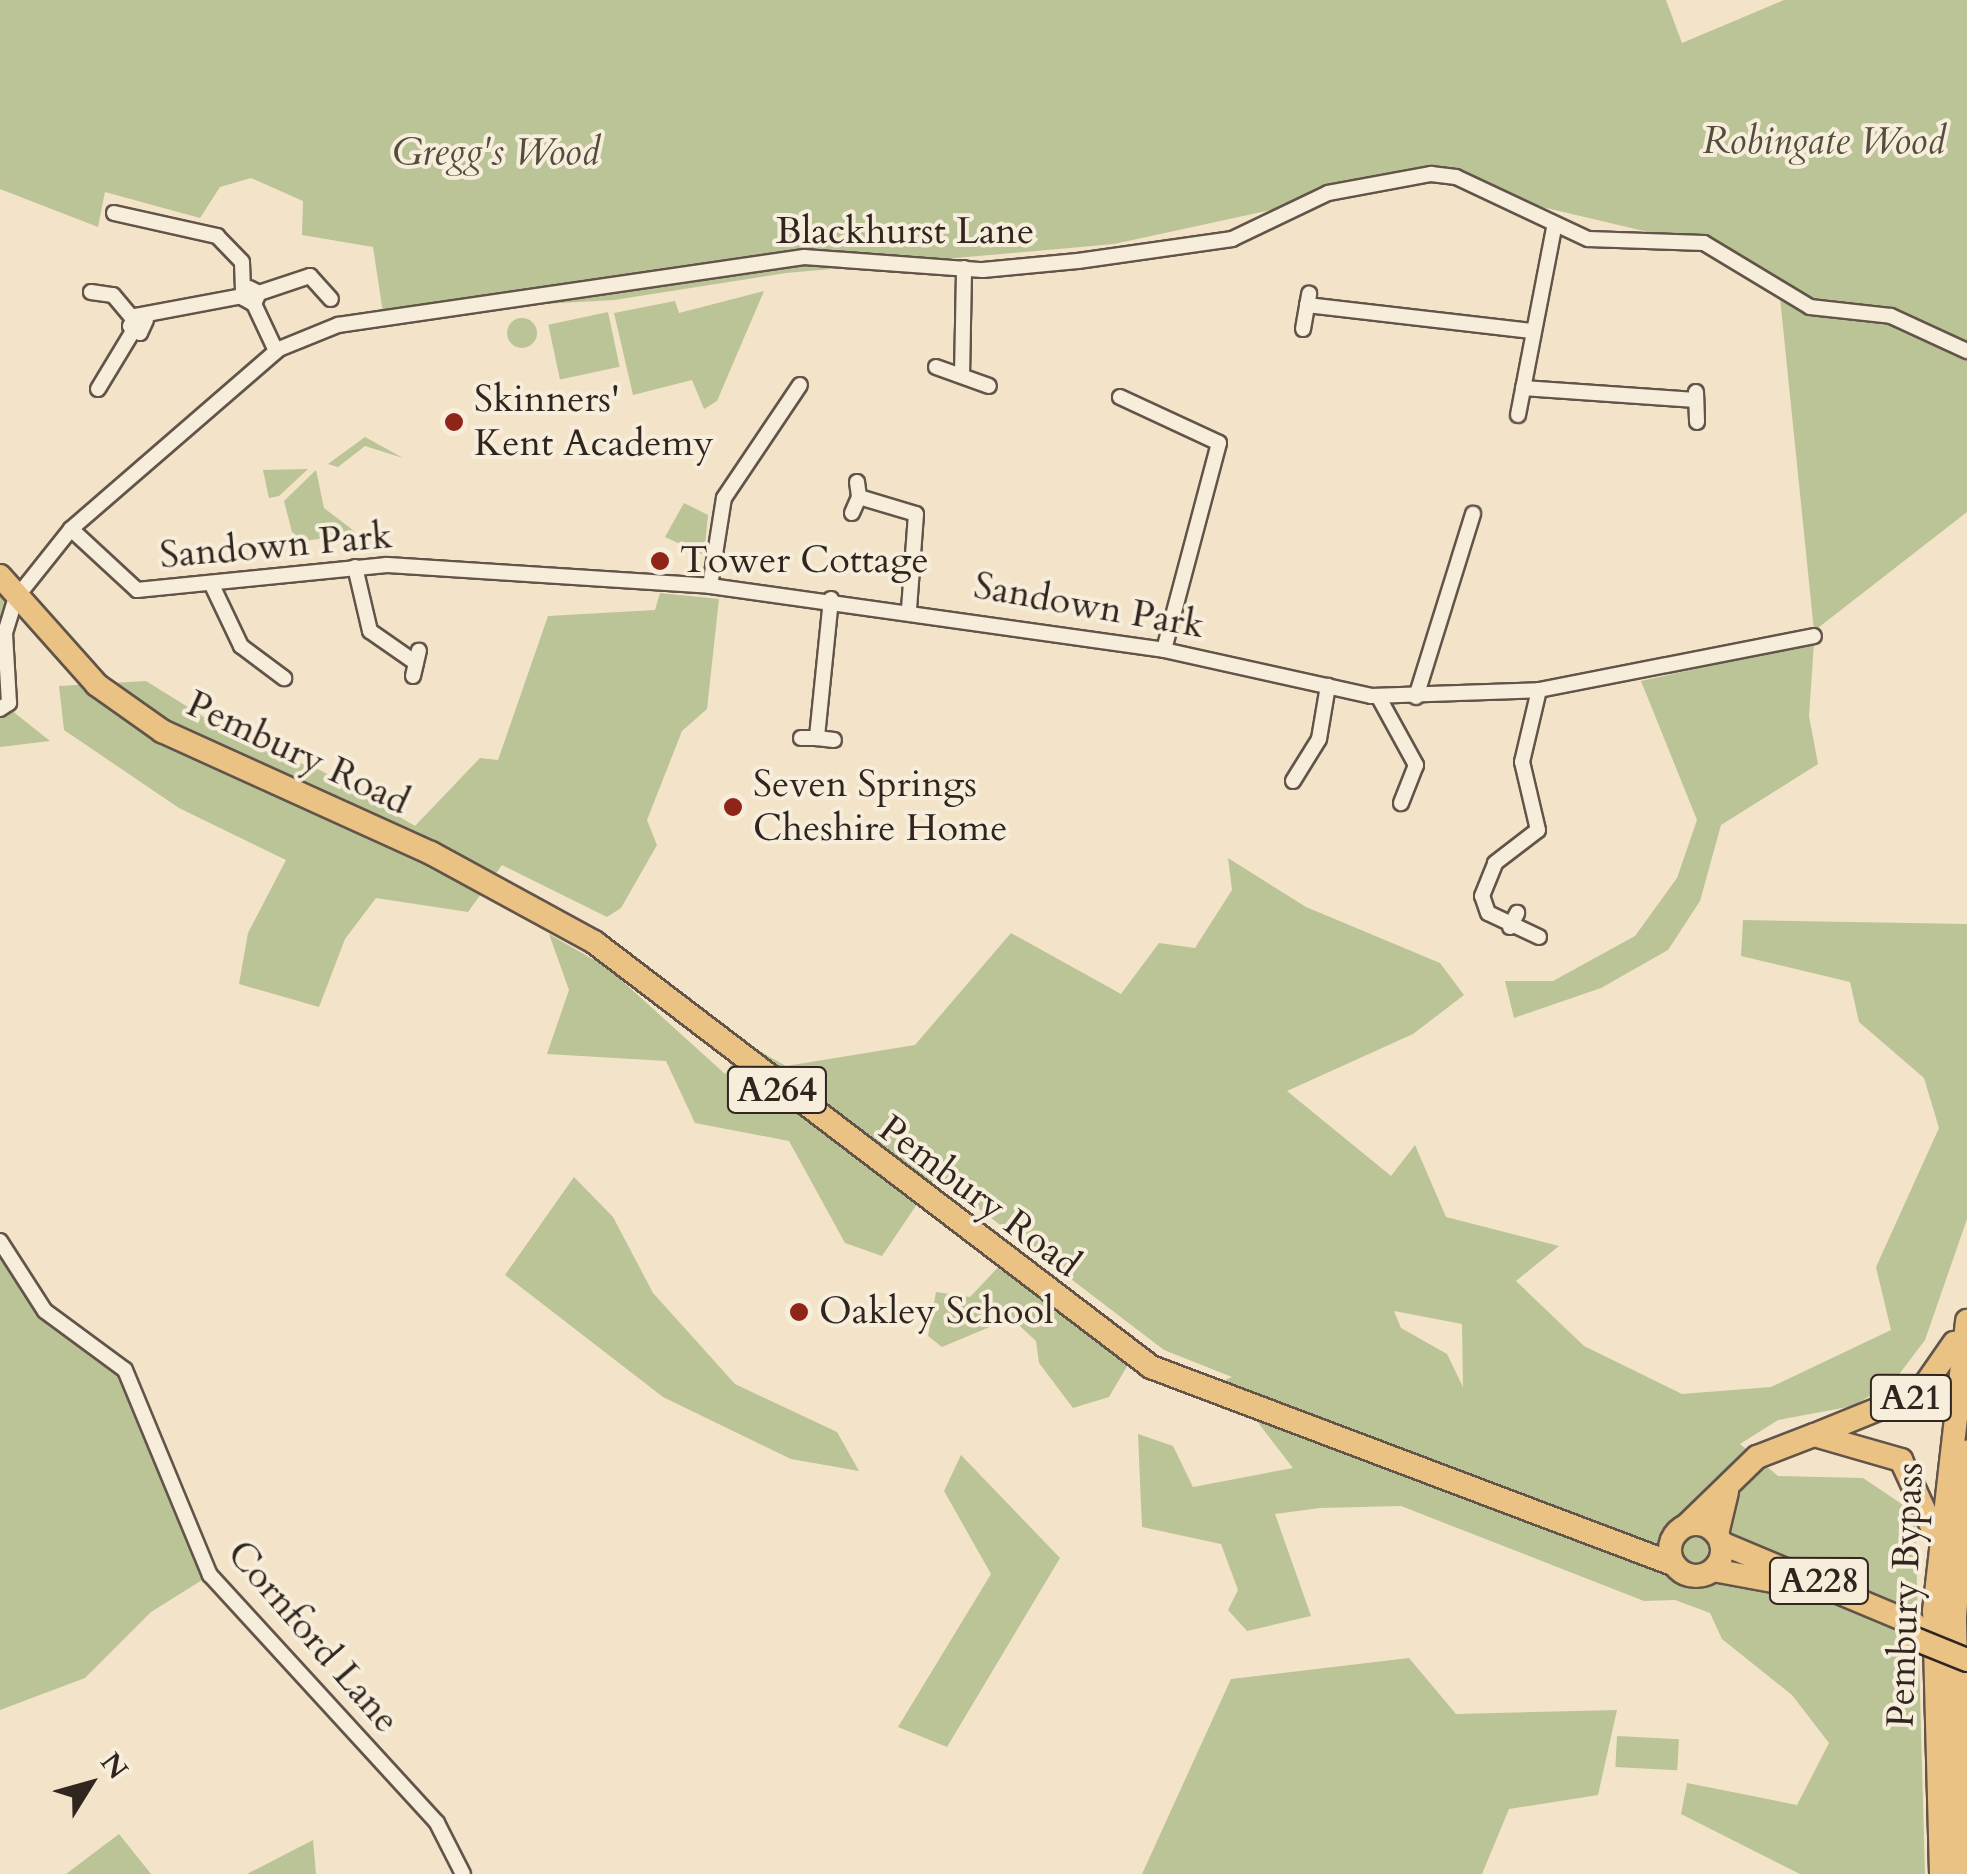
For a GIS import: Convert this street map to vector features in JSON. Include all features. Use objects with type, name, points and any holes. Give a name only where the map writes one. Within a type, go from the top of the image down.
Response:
[{"type":"main road","name":"Pembury Road","points":[[0,576],[97,685],[162,730],[431,853],[594,942],[1151,1367],[1570,1530],[1627,1544],[1696,1576],[1713,1570]]},
{"type":"main road","name":"A21","points":[[1680,1530],[1732,1479],[1770,1449],[1920,1392],[1941,1371],[1967,1313]]},
{"type":"main road","name":"Pembury Bypass","points":[[1941,1874],[1938,1551],[1967,1321]]},
{"type":"main road","name":"A21","points":[[1814,1435],[1901,1460],[1920,1486],[1938,1551]]},
{"type":"main road","name":"Pembury Bypass","points":[[1962,1874],[1961,1666],[1967,1451]]},
{"type":"main road","points":[[1713,1570],[1732,1479]]},
{"type":"main road","name":"Pembury Road","points":[[1627,1544],[1680,1530]]},
{"type":"main road","points":[[1673,1564],[1680,1530],[1719,1538]]},
{"type":"main road","name":"A228","points":[[1719,1538],[1913,1630],[1961,1666]]},
{"type":"main road","name":"A228","points":[[1713,1570],[1784,1584],[1967,1645]]},
{"type":"main road","name":"A21","points":[[1961,1666],[1967,1617]]},
{"type":"street","name":"Blackhurst Lane","points":[[16,598],[71,529],[276,351],[338,325],[804,257],[964,268],[1232,239],[1328,193],[1431,174],[1456,177],[1554,228],[1629,244],[1704,243],[1810,307],[1892,316],[1967,351]]},
{"type":"street","points":[[114,212],[216,236],[234,248],[276,351]]},
{"type":"street","points":[[1518,415],[1554,228]]},
{"type":"street","points":[[962,376],[964,268]]},
{"type":"street","points":[[98,389],[137,323],[310,276],[331,299]]},
{"type":"street","points":[[91,292],[113,295],[137,323]]},
{"type":"street","points":[[1303,329],[1308,300],[1532,331]]},
{"type":"street","points":[[936,367],[989,386]]},
{"type":"street","points":[[710,586],[724,498],[800,385]]},
{"type":"street","points":[[1523,388],[1696,395],[1697,422]]},
{"type":"street","points":[[1120,397],[1219,443],[1164,650]]},
{"type":"street","points":[[852,512],[858,490],[916,514],[909,609]]},
{"type":"street","points":[[1416,697],[1474,514]]},
{"type":"street","name":"Sandown Park","points":[[71,529],[137,590],[355,567],[710,586],[909,609],[1164,650],[1378,696],[1539,690],[1814,636]]},
{"type":"street","points":[[1448,529],[1467,535]]},
{"type":"street","points":[[355,567],[370,630],[416,663]]},
{"type":"street","points":[[210,583],[240,646],[284,678]]},
{"type":"street","points":[[0,709],[9,704],[5,633],[16,598]]},
{"type":"street","points":[[831,599],[809,738],[834,740]]},
{"type":"street","points":[[1293,782],[1319,739],[1328,686]]},
{"type":"street","points":[[1538,937],[1482,896],[1496,863],[1538,830],[1522,762],[1539,690]]},
{"type":"street","points":[[1378,696],[1416,765],[1400,803]]},
{"type":"street","name":"Cornford Lane","points":[[0,1240],[45,1310],[124,1370],[210,1575],[437,1824],[463,1874]]},
{"type":"green space","name":"Gregg's Wood","points":[[0,0],[1666,0],[1682,43],[1784,0],[1967,0],[1967,512],[1814,631],[1778,278],[1644,231],[1418,178],[1114,244],[786,273],[614,300],[383,313],[373,247],[302,235],[303,201],[251,178],[220,187],[200,218],[105,192],[98,227],[0,189]]},
{"type":"green space","points":[[764,291],[717,401],[704,409],[692,380],[633,395],[614,313],[675,301],[679,313]]},
{"type":"green space","points":[[608,312],[620,367],[560,379],[548,325]]},
{"type":"green space","points":[[522,318],[536,327],[537,333],[528,347],[522,348],[508,339],[507,333],[516,319]]},
{"type":"green space","points":[[365,437],[403,458],[365,446],[338,467],[328,464]]},
{"type":"green space","points":[[308,469],[279,496],[269,498],[263,470]]},
{"type":"green space","points":[[316,470],[324,508],[358,534],[303,541],[292,532],[284,501]]},
{"type":"green space","points":[[684,503],[708,515],[704,555],[665,537]]},
{"type":"green space","points":[[0,584],[8,591],[6,706],[50,741],[0,747]]},
{"type":"green space","points":[[660,593],[719,599],[707,709],[682,731],[647,820],[657,845],[621,908],[607,917],[502,865],[468,912],[376,898],[345,939],[319,1007],[239,984],[248,933],[286,860],[179,808],[64,730],[59,686],[146,681],[249,745],[320,770],[415,826],[480,758],[498,760],[548,616],[655,610]]},
{"type":"green space","points":[[1814,643],[1809,716],[1818,764],[1721,825],[1700,901],[1668,950],[1601,988],[1514,1018],[1505,981],[1553,981],[1635,936],[1677,878],[1697,820],[1641,681]]},
{"type":"green space","points":[[1228,858],[1306,907],[1440,963],[1464,995],[1413,1034],[1287,1091],[1391,1176],[1415,1145],[1446,1217],[1559,1246],[1516,1281],[1584,1346],[1682,1394],[1771,1387],[1891,1330],[1876,1267],[1939,1128],[1924,1078],[1859,1022],[1850,982],[1741,956],[1743,920],[1967,924],[1967,1219],[1925,1340],[1894,1381],[1853,1406],[1778,1420],[1740,1444],[1778,1476],[1863,1478],[1915,1513],[1925,1874],[1800,1874],[1681,1814],[1687,1783],[1797,1805],[1829,1743],[1792,1695],[1722,1639],[1710,1613],[1675,1600],[1644,1601],[1401,1506],[1320,1508],[1275,1514],[1311,1616],[1247,1631],[1228,1610],[1238,1590],[1221,1544],[1142,1527],[1138,1434],[1173,1446],[1193,1487],[1293,1468],[1225,1380],[1232,1377],[1164,1350],[936,1176],[882,1256],[845,1243],[789,1141],[695,1123],[666,1061],[547,1054],[569,990],[549,934],[608,968],[725,1074],[745,1043],[786,1066],[915,1045],[1011,933],[1121,994],[1159,943],[1195,948],[1232,890]],"holes":[[[1394,1311],[1462,1324],[1463,1387],[1447,1354],[1401,1328]]]},
{"type":"green space","points":[[574,1177],[613,1217],[653,1293],[735,1384],[837,1432],[859,1471],[791,1459],[663,1397],[505,1275]]},
{"type":"green space","points":[[0,1242],[45,1311],[125,1370],[210,1575],[151,1612],[85,1678],[0,1710]]},
{"type":"green space","points":[[1005,1260],[1133,1356],[1109,1397],[1073,1408],[1039,1363],[1036,1341],[1011,1318],[942,1347],[928,1336],[936,1292],[970,1297]]},
{"type":"green space","points":[[961,1455],[1060,1558],[947,1747],[898,1727],[991,1574],[944,1491]]},
{"type":"green space","points":[[1409,1658],[1456,1714],[1617,1710],[1598,1795],[1509,1809],[1482,1874],[1142,1874],[1231,1679]]},
{"type":"green space","points":[[1617,1736],[1679,1739],[1677,1770],[1615,1767]]},
{"type":"green space","points":[[119,1834],[151,1874],[66,1874]]},
{"type":"green space","points":[[313,1840],[316,1874],[247,1874]]},
{"type":"place","name":"Skinners' Kent Academy","points":[[454,422]]},
{"type":"place","name":"Tower Cottage","points":[[660,561]]},
{"type":"place","name":"Seven Springs Cheshire Home","points":[[733,807]]},
{"type":"place","name":"Oakley School","points":[[799,1312]]},
{"type":"park label","name":"Robingate Wood","points":[[1824,142]]}]
